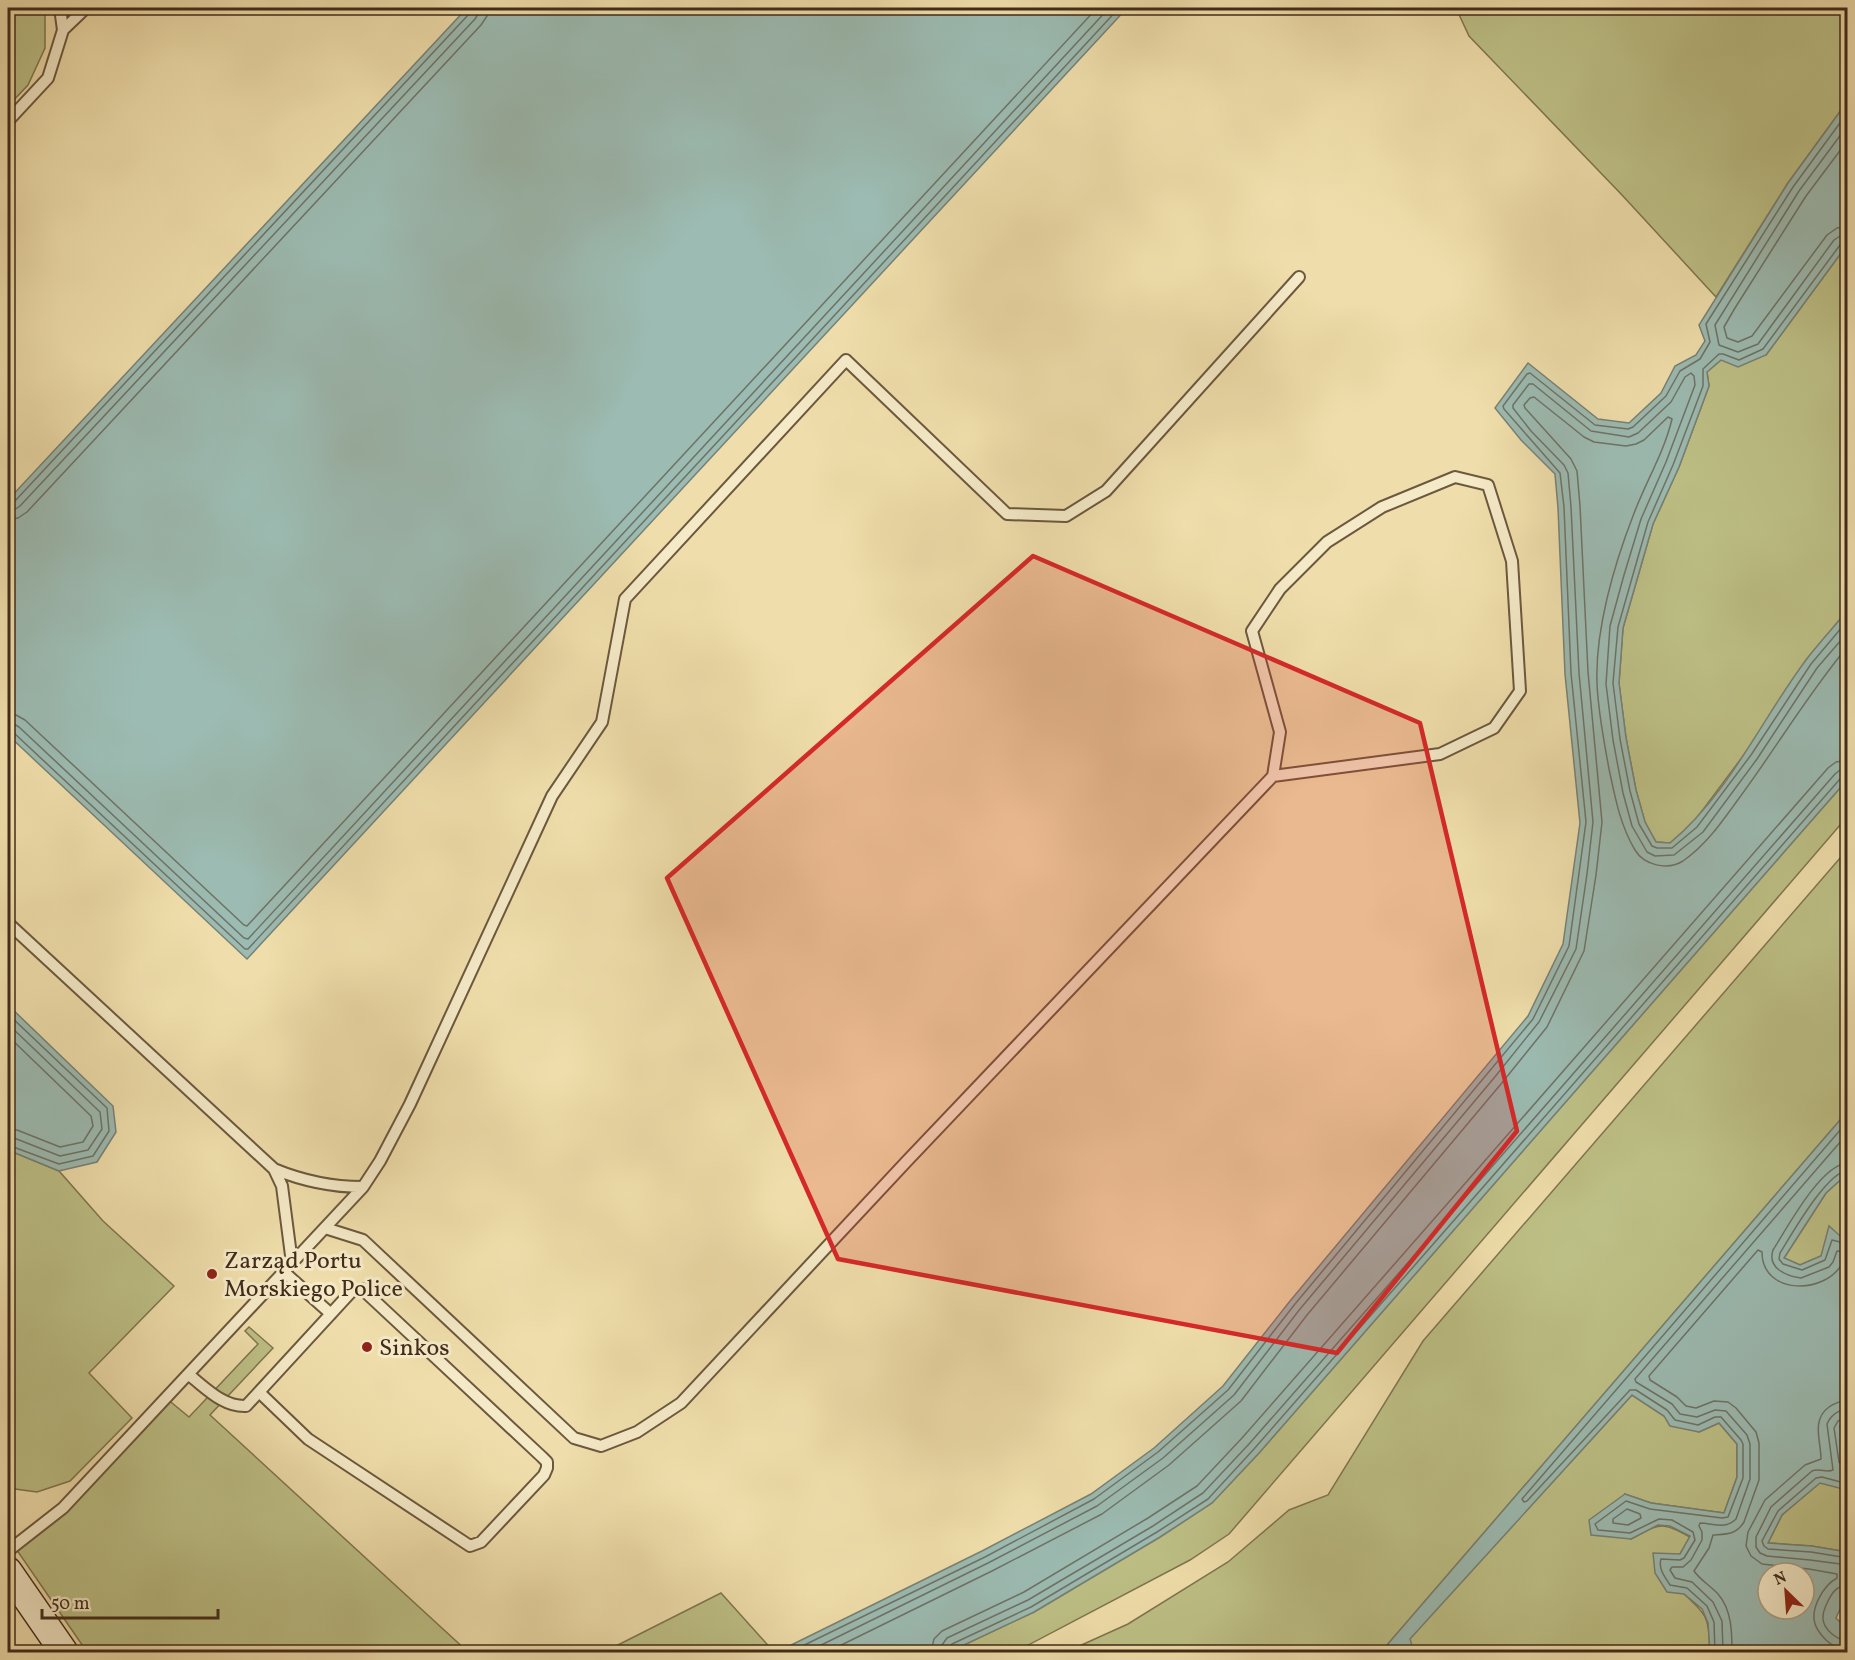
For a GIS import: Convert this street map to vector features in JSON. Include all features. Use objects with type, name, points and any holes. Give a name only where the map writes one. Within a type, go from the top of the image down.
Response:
[{"type":"main road","points":[[8,1571],[64,1653]]},
{"type":"lane","points":[[8,122],[48,78],[63,30],[60,8]]},
{"type":"lane","points":[[63,30],[86,8]]},
{"type":"lane","points":[[8,1551],[63,1508],[363,1187],[380,1161],[410,1104],[552,796],[602,723],[625,599],[846,360],[1007,514],[1066,516],[1106,491],[1299,277]]},
{"type":"lane","points":[[325,1228],[363,1240],[574,1438],[601,1446],[637,1432],[681,1403],[914,1153],[1273,776],[1280,732],[1252,631],[1280,589],[1327,542],[1382,507],[1455,477],[1488,484],[1512,561],[1520,691],[1494,728],[1440,754],[1273,776]]},
{"type":"lane","points":[[8,923],[274,1169],[282,1186],[288,1267],[331,1314]]},
{"type":"lane","points":[[274,1169],[316,1183],[340,1187],[363,1187]]},
{"type":"lane","points":[[189,1375],[222,1401],[237,1406],[246,1406],[351,1292],[362,1289],[548,1462],[548,1468],[481,1542],[470,1546],[308,1439],[259,1392]]},
{"type":"highlighted area","points":[[1033,556],[1420,723],[1517,1131],[1337,1353],[838,1259],[667,878]]},
{"type":"green space","points":[[8,8],[45,8],[45,48],[28,85],[8,106]]},
{"type":"green space","points":[[1456,8],[1847,8],[1847,102],[1788,183],[1716,297],[1622,195],[1469,36]]},
{"type":"green space","points":[[1847,245],[1847,611],[1806,660],[1746,752],[1693,823],[1670,843],[1656,842],[1645,822],[1636,790],[1619,683],[1623,628],[1653,524],[1679,467],[1709,386],[1707,372],[1721,360],[1766,355]]},
{"type":"green space","points":[[1847,780],[1847,817],[1229,1534],[1190,1560],[1015,1652],[949,1652],[1034,1612],[1160,1537],[1212,1503],[1259,1453]]},
{"type":"green space","points":[[1847,850],[1847,1112],[1381,1652],[1066,1652],[1128,1624],[1228,1562],[1289,1510],[1328,1495],[1423,1341]]},
{"type":"green space","points":[[8,1150],[59,1171],[103,1221],[174,1286],[89,1373],[132,1418],[70,1481],[37,1492],[8,1488]]},
{"type":"green space","points":[[1847,1174],[1847,1240],[1839,1235],[1821,1256],[1800,1265],[1784,1258],[1826,1193]]},
{"type":"green space","points":[[249,1327],[273,1348],[210,1415],[468,1652],[87,1652],[14,1546],[63,1508],[166,1398],[189,1417],[258,1344],[245,1331]]},
{"type":"green space","points":[[1632,1395],[1664,1416],[1699,1432],[1719,1423],[1737,1444],[1737,1477],[1724,1513],[1651,1503],[1625,1494],[1631,1539],[1660,1526],[1672,1528],[1690,1537],[1680,1554],[1684,1594],[1699,1608],[1706,1619],[1710,1652],[1414,1652],[1409,1639]]},
{"type":"green space","points":[[1847,1422],[1847,1490],[1840,1426]]},
{"type":"green space","points":[[1820,1482],[1847,1490],[1847,1552],[1811,1546],[1768,1543],[1782,1515]]},
{"type":"green space","points":[[721,1593],[774,1652],[604,1652]]},
{"type":"water","points":[[467,8],[1127,8],[247,959],[8,735],[8,500]]},
{"type":"water","points":[[1847,102],[1847,245],[1766,355],[1738,367],[1721,360],[1707,372],[1709,386],[1679,467],[1653,524],[1623,628],[1619,683],[1626,738],[1645,822],[1656,842],[1670,843],[1710,802],[1806,660],[1847,611],[1847,780],[1259,1453],[1212,1503],[1160,1537],[1034,1612],[949,1652],[777,1652],[982,1551],[1091,1494],[1154,1448],[1223,1386],[1290,1301],[1528,1016],[1563,944],[1580,823],[1565,674],[1555,474],[1521,440],[1495,408],[1528,363],[1598,419],[1629,423],[1661,393],[1675,366],[1696,355],[1705,341],[1699,325],[1788,183]]},
{"type":"water","points":[[8,1005],[113,1106],[116,1132],[97,1162],[59,1171],[8,1150]]},
{"type":"water","points":[[1847,1112],[1847,1174],[1826,1193],[1784,1258],[1800,1265],[1821,1256],[1829,1226],[1847,1240],[1848,1422],[1840,1426],[1847,1490],[1820,1483],[1782,1515],[1768,1543],[1812,1546],[1847,1552],[1847,1594],[1836,1618],[1847,1629],[1847,1652],[1710,1652],[1708,1623],[1702,1609],[1684,1594],[1667,1592],[1655,1573],[1653,1553],[1680,1554],[1690,1536],[1670,1526],[1658,1525],[1631,1539],[1591,1535],[1589,1520],[1625,1494],[1651,1503],[1724,1513],[1737,1477],[1737,1444],[1719,1423],[1699,1432],[1670,1426],[1664,1416],[1632,1395],[1410,1639],[1414,1652],[1381,1652]]},
{"type":"place","name":"Zarząd Portu Morskiego Police","points":[[212,1274]]},
{"type":"place","name":"Sinkos","points":[[367,1347]]}]
